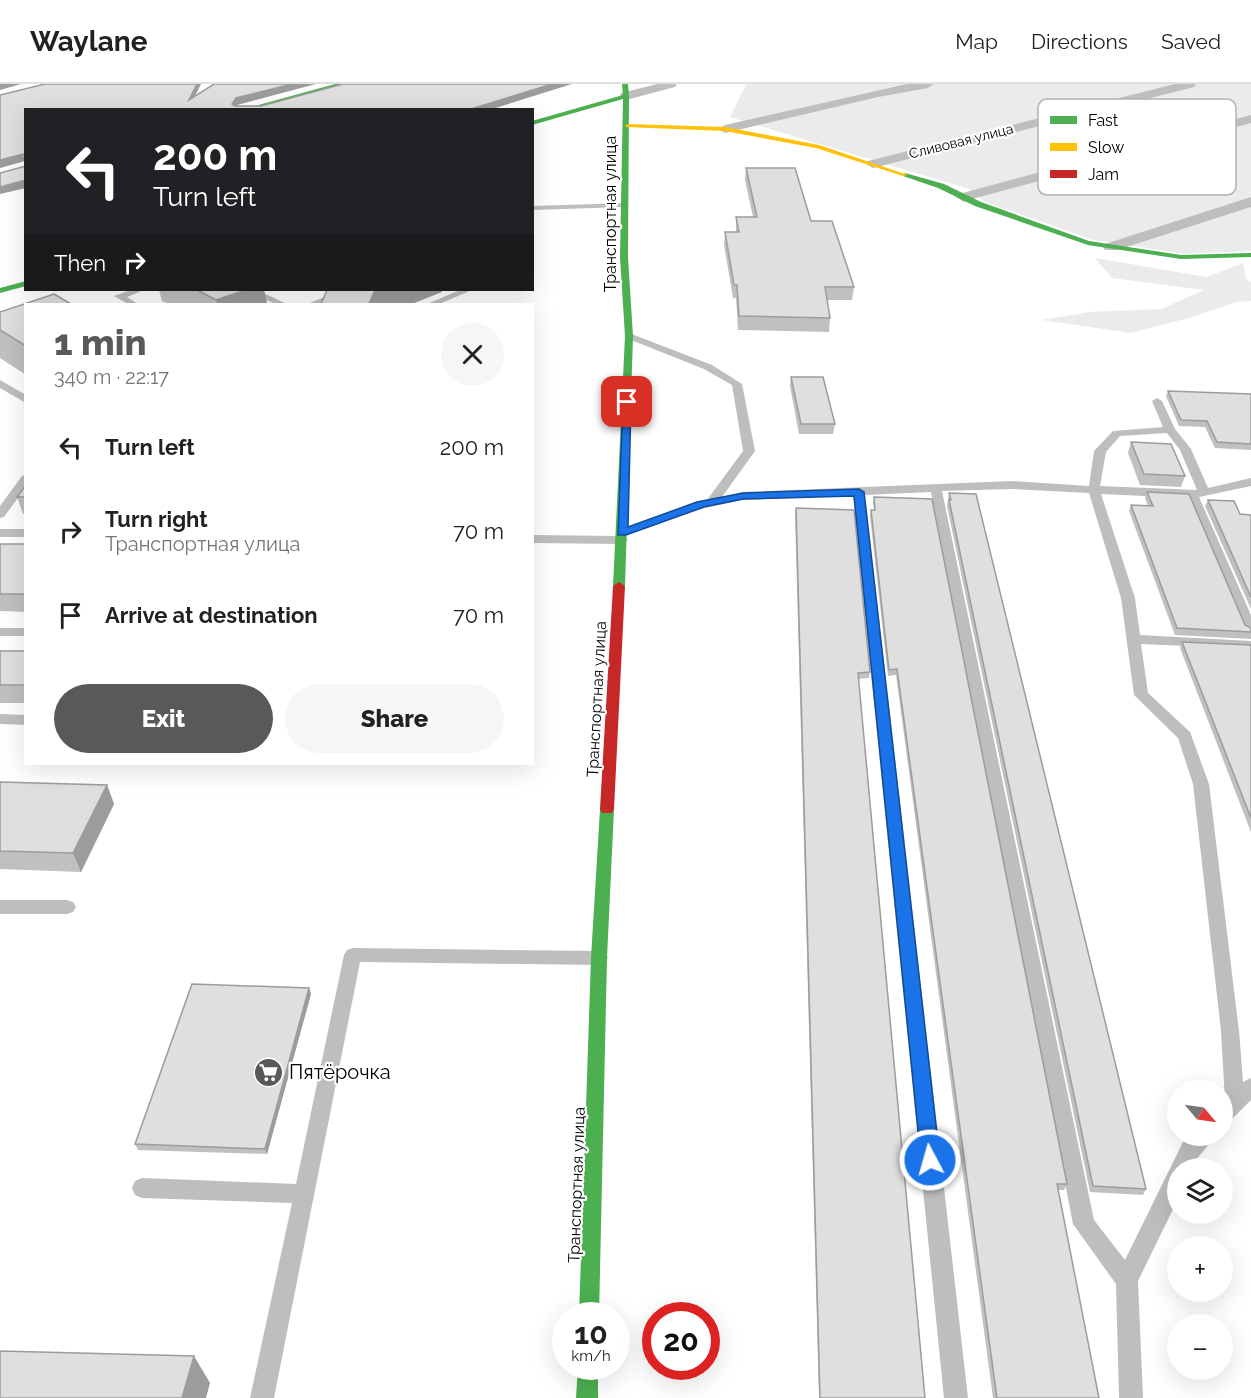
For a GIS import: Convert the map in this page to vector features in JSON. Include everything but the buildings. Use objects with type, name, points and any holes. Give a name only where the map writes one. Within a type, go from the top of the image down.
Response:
[{"type":"main road","points":[[251,108],[342,84]]},
{"type":"main road","points":[[534,122],[625,90]]},
{"type":"main road","name":"Транспортная улица","points":[[589,1302],[599,958],[622,536],[629,336],[624,257],[627,126],[625,90]]},
{"type":"main road","points":[[627,126],[725,129],[793,140],[948,189],[1070,237],[1111,247],[1181,256],[1251,255]]},
{"type":"main road","points":[[0,291],[24,284]]},
{"type":"main road","points":[[587,1398],[588,1380]]},
{"type":"street","points":[[625,90],[671,84]]},
{"type":"street","points":[[725,129],[878,93],[928,84]]},
{"type":"street","name":"Сливовая улица","points":[[1131,99],[1190,84]]},
{"type":"street","points":[[1236,123],[1251,119]]},
{"type":"street","name":"Сливовая улица","points":[[873,164],[1038,122]]},
{"type":"street","points":[[964,197],[1038,177]]},
{"type":"street","points":[[1111,247],[1251,202]]},
{"type":"lane","points":[[534,208],[626,205]]},
{"type":"lane","points":[[132,303],[119,296],[135,291]]},
{"type":"lane","points":[[252,291],[280,303]]},
{"type":"lane","points":[[434,303],[464,291]]},
{"type":"lane","points":[[315,303],[346,292]]},
{"type":"lane","points":[[335,303],[346,292]]},
{"type":"lane","points":[[629,336],[708,367],[737,384],[749,451],[712,502]]},
{"type":"lane","points":[[0,384],[24,399]]},
{"type":"lane","points":[[1156,401],[1170,430],[1185,449],[1198,494],[1251,630]]},
{"type":"lane","points":[[1170,430],[1117,433],[1100,451],[1094,490],[1128,598],[1141,694],[1185,736],[1201,784],[1230,1031],[1229,1080]]},
{"type":"lane","points":[[0,514],[24,481]]},
{"type":"lane","points":[[534,539],[622,536],[712,502],[743,496],[1011,485],[1198,494],[1251,482]]},
{"type":"lane","points":[[936,489],[1084,1224],[1127,1280]]},
{"type":"lane","points":[[859,492],[956,1398]]},
{"type":"lane","points":[[0,533],[24,533]]},
{"type":"lane","points":[[0,632],[24,632]]},
{"type":"lane","points":[[1133,639],[1251,645]]},
{"type":"lane","points":[[0,719],[24,720]]},
{"type":"lane","points":[[0,907],[68,907]]},
{"type":"lane","points":[[262,1398],[353,955],[599,958]]},
{"type":"lane","points":[[1233,1105],[1251,1087]]},
{"type":"lane","points":[[142,1188],[304,1194]]},
{"type":"lane","points":[[1131,1398],[1127,1280],[1167,1198]]},
{"type":"shaded area","points":[[746,84],[1251,84],[1251,251],[1185,254],[1094,240],[985,202],[969,189],[730,117]]},
{"type":"shaded area","points":[[1095,258],[1207,277],[1243,263],[1246,279],[1251,282],[1251,301],[1237,302],[1131,333],[1042,320],[1090,312],[1161,309],[1204,290],[1112,278]]},
{"type":"traffic: fast","points":[[251,108],[342,84]]},
{"type":"traffic: fast","points":[[619,586],[629,336],[624,257],[627,126],[625,84]]},
{"type":"traffic: fast","points":[[534,122],[626,96]]},
{"type":"traffic: fast","points":[[905,175],[941,186],[978,204],[1088,243],[1181,257],[1251,255]]},
{"type":"traffic: fast","points":[[0,291],[24,284]]},
{"type":"traffic: fast","points":[[589,1302],[599,958],[607,809]]},
{"type":"traffic: fast","points":[[587,1398],[588,1380]]},
{"type":"traffic: slow","points":[[627,126],[725,129],[817,146],[905,175]]},
{"type":"traffic: jam","points":[[607,809],[619,586]]},
{"type":"place","name":"Пятёрочка","points":[[268,1072]]},
{"type":"route","points":[[627,402],[622,533],[701,504],[743,496],[859,492],[930,1160]]}]
